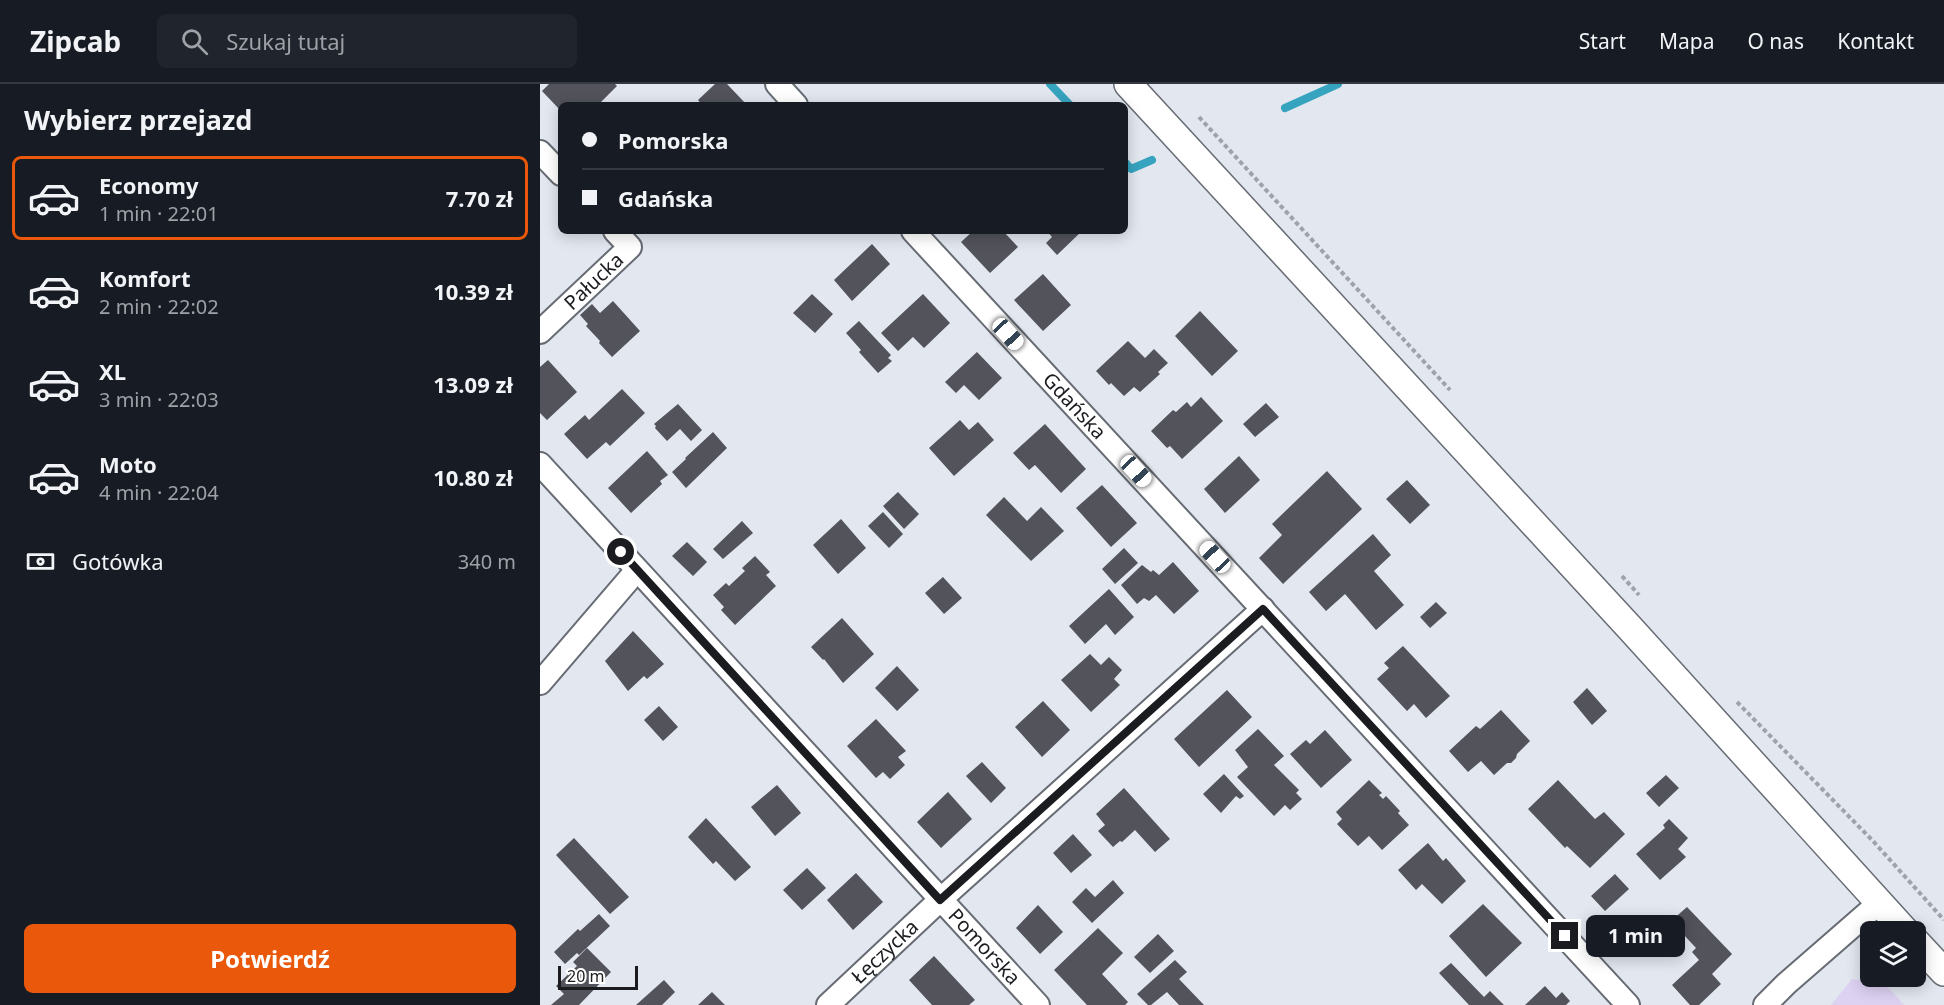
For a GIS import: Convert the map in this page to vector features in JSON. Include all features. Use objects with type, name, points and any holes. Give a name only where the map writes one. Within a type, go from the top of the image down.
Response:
[{"type":"street","points":[[777,84],[793,102]]},
{"type":"street","points":[[1128,84],[1629,627],[1896,921]]},
{"type":"street","points":[[540,152],[558,171]]},
{"type":"street","name":"Pałucka","points":[[540,332],[630,247],[618,234]]},
{"type":"street","name":"Gdańska","points":[[916,234],[1628,1005]]},
{"type":"street","name":"Pomorska","points":[[540,464],[1038,1005]]},
{"type":"street","points":[[540,683],[637,570]]},
{"type":"street","name":"Łęczycka","points":[[828,1005],[940,900],[1263,609]]},
{"type":"street","points":[[1765,1005],[1880,903]]},
{"type":"street","points":[[1926,953],[1944,972]]},
{"type":"path","points":[[1197,116],[1452,392]]},
{"type":"path","points":[[1622,576],[1645,601]]},
{"type":"path","points":[[1734,699],[1873,841],[1944,920]]},
{"type":"shaded area","points":[[1852,979],[1860,980],[1860,987],[1888,987],[1904,1005],[1831,1005]]},
{"type":"building","points":[[549,84],[615,84],[617,86],[601,102],[558,102],[558,108],[542,91]]},
{"type":"building","points":[[715,84],[727,84],[744,102],[700,102],[698,100]]},
{"type":"building","points":[[970,234],[1006,234],[1018,247],[990,273],[961,242]]},
{"type":"building","points":[[1050,234],[1079,234],[1057,255],[1046,243],[1052,237]]},
{"type":"building","points":[[872,244],[890,264],[852,301],[834,280]]},
{"type":"building","points":[[1043,274],[1071,305],[1043,331],[1014,300]]},
{"type":"building","points":[[812,294],[833,314],[815,333],[793,313]]},
{"type":"building","points":[[923,294],[950,323],[924,348],[913,337],[898,351],[881,333]]},
{"type":"building","points":[[613,301],[640,331],[612,357],[586,326],[588,324],[580,315],[592,304],[600,313]]},
{"type":"building","points":[[1200,311],[1238,351],[1212,376],[1175,336]]},
{"type":"building","points":[[859,321],[891,355],[888,358],[892,361],[878,373],[846,333]]},
{"type":"building","points":[[1128,341],[1145,358],[1154,349],[1168,363],[1158,372],[1160,374],[1140,392],[1134,387],[1124,396],[1096,371]]},
{"type":"building","points":[[977,352],[1002,378],[979,400],[964,385],[956,393],[945,382]]},
{"type":"building","points":[[548,360],[577,392],[547,420],[540,413],[540,367]]},
{"type":"building","points":[[622,389],[645,413],[610,446],[606,442],[587,459],[564,434],[585,415],[589,420]]},
{"type":"building","points":[[1201,397],[1223,421],[1182,459],[1170,446],[1167,448],[1151,431],[1173,410],[1176,412],[1187,402],[1191,407]]},
{"type":"building","points":[[1266,403],[1279,417],[1255,437],[1243,424]]},
{"type":"building","points":[[678,404],[702,430],[691,441],[680,429],[667,441],[655,428],[654,424]]},
{"type":"building","points":[[960,420],[969,430],[978,422],[994,440],[954,476],[929,448]]},
{"type":"building","points":[[1045,424],[1086,469],[1061,493],[1035,465],[1029,470],[1013,453]]},
{"type":"building","points":[[713,432],[727,448],[686,488],[672,472]]},
{"type":"building","points":[[647,451],[668,475],[660,481],[662,484],[631,513],[608,488]]},
{"type":"building","points":[[1239,456],[1260,480],[1225,513],[1204,489]]},
{"type":"building","points":[[1327,471],[1362,509],[1283,584],[1259,558],[1282,535],[1272,524]]},
{"type":"building","points":[[1407,480],[1430,505],[1410,524],[1386,499]]},
{"type":"building","points":[[1102,485],[1137,523],[1111,547],[1076,508]]},
{"type":"building","points":[[898,492],[919,514],[904,529],[883,506]]},
{"type":"building","points":[[1004,497],[1027,521],[1041,507],[1064,531],[1031,561],[986,515]]},
{"type":"building","points":[[883,512],[903,534],[889,548],[868,526]]},
{"type":"building","points":[[841,519],[866,548],[838,574],[813,545]]},
{"type":"building","points":[[742,521],[753,533],[723,559],[713,549]]},
{"type":"building","points":[[1373,534],[1391,555],[1374,571],[1404,605],[1376,630],[1345,594],[1326,611],[1309,592]]},
{"type":"building","points":[[687,542],[707,562],[693,576],[672,556]]},
{"type":"building","points":[[1124,548],[1138,563],[1115,584],[1102,569]]},
{"type":"building","points":[[755,556],[770,572],[766,575],[776,586],[735,625],[721,610],[724,607],[713,595],[726,583],[729,586],[745,571],[742,568]]},
{"type":"building","points":[[1173,562],[1199,591],[1174,614],[1156,595],[1149,601],[1144,598],[1137,604],[1121,585],[1142,565],[1159,575]]},
{"type":"building","points":[[943,577],[962,598],[944,614],[925,593]]},
{"type":"building","points":[[1109,589],[1134,617],[1115,635],[1106,624],[1085,644],[1069,626]]},
{"type":"building","points":[[1436,602],[1447,613],[1430,628],[1420,617]]},
{"type":"building","points":[[842,618],[874,654],[843,683],[811,647]]},
{"type":"building","points":[[633,631],[664,664],[647,679],[644,676],[628,691],[605,661]]},
{"type":"building","points":[[1403,646],[1450,696],[1426,718],[1414,704],[1407,711],[1377,679],[1389,668],[1384,663]]},
{"type":"building","points":[[1090,654],[1101,665],[1109,657],[1122,670],[1114,679],[1120,685],[1091,712],[1061,680]]},
{"type":"building","points":[[897,666],[919,690],[897,711],[875,688]]},
{"type":"building","points":[[1587,688],[1607,711],[1592,725],[1573,702]]},
{"type":"building","points":[[1227,690],[1252,717],[1199,767],[1174,739]]},
{"type":"building","points":[[1043,701],[1070,730],[1042,757],[1015,727]]},
{"type":"building","points":[[659,706],[678,727],[663,741],[644,720]]},
{"type":"building","points":[[1501,710],[1530,741],[1511,763],[1507,763],[1494,775],[1481,761],[1468,772],[1449,751],[1476,726],[1480,729]]},
{"type":"building","points":[[876,719],[906,751],[898,757],[905,765],[890,779],[883,772],[876,778],[847,746]]},
{"type":"building","points":[[1258,729],[1284,756],[1274,765],[1299,790],[1296,793],[1302,799],[1290,810],[1285,805],[1274,816],[1237,777],[1248,767],[1235,750]]},
{"type":"building","points":[[1325,730],[1352,760],[1321,788],[1290,754],[1306,740],[1310,744]]},
{"type":"building","points":[[982,762],[1006,788],[991,803],[966,776]]},
{"type":"building","points":[[1224,774],[1244,796],[1240,799],[1236,796],[1221,813],[1203,794]]},
{"type":"building","points":[[1666,775],[1679,788],[1659,807],[1646,793]]},
{"type":"building","points":[[1369,780],[1382,793],[1379,795],[1383,799],[1386,796],[1400,811],[1398,813],[1409,825],[1382,850],[1369,836],[1358,846],[1337,824],[1342,819],[1336,812]]},
{"type":"building","points":[[1558,780],[1595,819],[1604,812],[1625,834],[1590,868],[1567,846],[1565,848],[1528,809]]},
{"type":"building","points":[[777,785],[801,813],[775,836],[751,807]]},
{"type":"building","points":[[1124,788],[1170,839],[1155,852],[1135,830],[1113,847],[1098,831],[1105,825],[1096,814]]},
{"type":"building","points":[[948,792],[972,819],[941,848],[917,822]]},
{"type":"building","points":[[706,818],[751,867],[735,881],[716,861],[713,864],[688,837]]},
{"type":"building","points":[[1669,819],[1688,838],[1678,849],[1686,857],[1660,880],[1636,854],[1665,828],[1663,825]]},
{"type":"building","points":[[1073,834],[1092,855],[1071,873],[1053,853]]},
{"type":"building","points":[[574,838],[629,897],[610,914],[556,855]]},
{"type":"building","points":[[1428,843],[1443,861],[1446,858],[1466,881],[1442,904],[1422,884],[1416,890],[1398,870]]},
{"type":"building","points":[[807,868],[826,888],[802,910],[783,890]]},
{"type":"building","points":[[856,873],[883,902],[853,930],[827,900]]},
{"type":"building","points":[[1615,874],[1629,889],[1605,911],[1591,896]]},
{"type":"building","points":[[1113,880],[1124,893],[1092,923],[1072,902],[1086,888],[1095,897]]},
{"type":"building","points":[[1483,904],[1522,943],[1486,977],[1449,936]]},
{"type":"building","points":[[1038,905],[1063,932],[1040,954],[1016,928]]},
{"type":"building","points":[[1687,907],[1732,954],[1712,974],[1721,984],[1699,1005],[1690,1005],[1672,985],[1699,960],[1692,952],[1696,948],[1671,921]]},
{"type":"building","points":[[599,914],[610,926],[579,955],[577,953],[565,964],[554,952],[578,929],[580,931]]},
{"type":"building","points":[[1098,928],[1123,953],[1102,974],[1128,1002],[1125,1005],[1087,1005],[1054,970]]},
{"type":"building","points":[[1158,934],[1174,951],[1150,973],[1134,957]]},
{"type":"building","points":[[587,948],[611,972],[579,1005],[551,1005],[564,994],[556,986],[577,966],[573,962]]},
{"type":"building","points":[[934,956],[975,1000],[969,1005],[932,1005],[909,980]]},
{"type":"building","points":[[1175,960],[1187,972],[1179,979],[1204,1005],[1179,1005],[1167,992],[1148,1005],[1137,994]]},
{"type":"building","points":[[1451,963],[1484,997],[1490,991],[1504,1005],[1469,1005],[1439,973]]},
{"type":"building","points":[[664,980],[675,992],[662,1005],[636,1005]]},
{"type":"building","points":[[1545,986],[1556,998],[1562,992],[1570,1001],[1566,1005],[1525,1005]]},
{"type":"building","points":[[712,992],[725,1005],[698,1005]]},
{"type":"waterway","points":[[1050,84],[1067,102]]},
{"type":"waterway","points":[[1285,108],[1338,84]]},
{"type":"waterway","points":[[1128,166],[1131,169],[1152,160]]},
{"type":"route","points":[[621,552],[940,900],[1263,609],[1565,936]]}]
